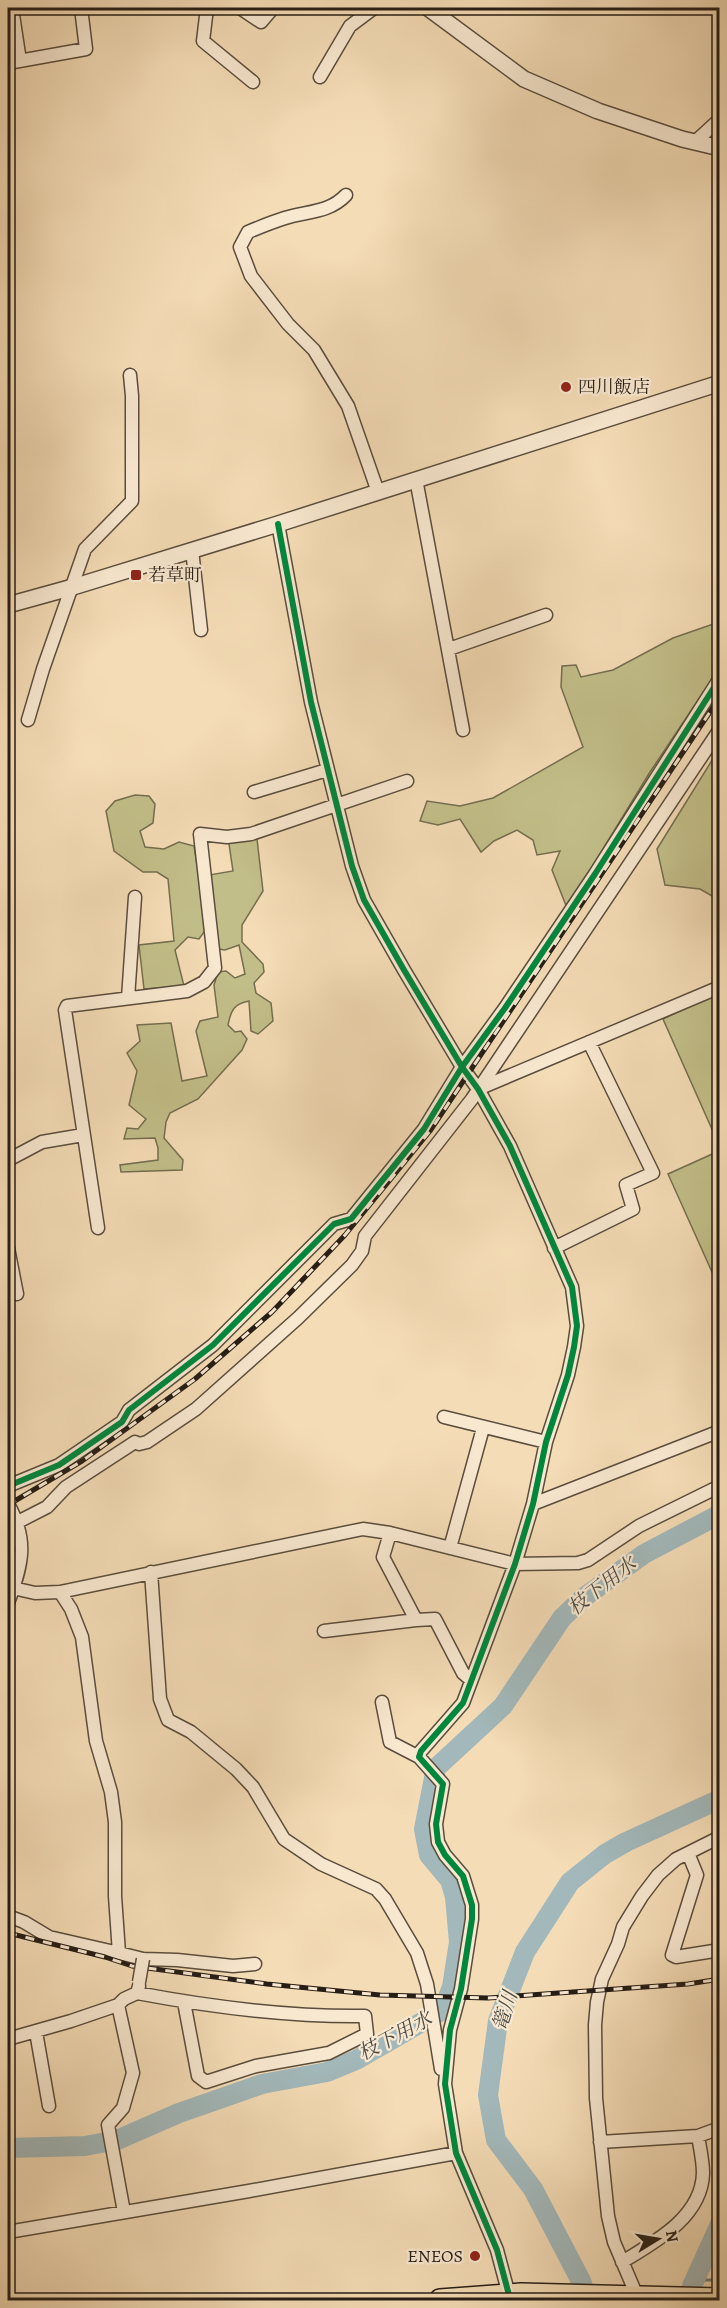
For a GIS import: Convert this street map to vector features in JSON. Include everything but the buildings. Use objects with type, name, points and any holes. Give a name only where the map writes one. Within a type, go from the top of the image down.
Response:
[{"type":"highway","points":[[440,2301],[515,2294],[715,2299]]},
{"type":"street","points":[[12,8],[14,62],[86,49],[81,8]]},
{"type":"street","points":[[207,8],[203,41],[253,82]]},
{"type":"street","points":[[240,8],[261,22],[273,8]]},
{"type":"street","points":[[320,77],[350,26],[374,8]]},
{"type":"street","points":[[428,8],[524,79],[598,111],[682,139],[720,148]]},
{"type":"street","points":[[696,141],[720,119]]},
{"type":"street","points":[[346,195],[338,203],[321,211],[285,218],[249,232],[240,247],[251,276],[288,324],[314,350],[348,406],[378,492]]},
{"type":"street","points":[[28,720],[43,669],[85,549],[132,501],[130,375]]},
{"type":"street","points":[[8,605],[278,524],[416,478],[720,383]]},
{"type":"street","points":[[416,478],[463,730]]},
{"type":"street","points":[[278,524],[311,702],[352,866],[370,912],[462,1067],[478,1089],[510,1146],[572,1287],[577,1326],[568,1375],[546,1442],[533,1504],[515,1564],[463,1703],[421,1751],[421,1761]]},
{"type":"street","points":[[192,550],[201,630]]},
{"type":"street","points":[[449,650],[546,615]]},
{"type":"street","points":[[8,1486],[59,1465],[122,1422],[129,1410],[213,1345],[334,1224],[351,1219],[424,1129],[462,1067],[505,1008],[588,884],[720,678]]},
{"type":"street","points":[[13,1525],[47,1507],[66,1486],[135,1442],[139,1444],[147,1442],[196,1409],[298,1318],[352,1265],[362,1251],[365,1236],[472,1099],[720,729]]},
{"type":"street","points":[[254,792],[327,770]]},
{"type":"street","points":[[98,1228],[65,1010],[67,1006],[187,991],[204,982],[215,968],[201,834],[227,837],[251,834],[407,781]]},
{"type":"street","points":[[128,998],[135,897]]},
{"type":"street","points":[[478,1089],[720,987]]},
{"type":"street","points":[[554,1248],[633,1209],[626,1185],[653,1173],[589,1042]]},
{"type":"street","points":[[8,1160],[42,1142],[83,1135]]},
{"type":"street","points":[[8,1248],[17,1294]]},
{"type":"street","points":[[444,1417],[546,1442]]},
{"type":"street","points":[[450,1548],[483,1428]]},
{"type":"street","points":[[533,1504],[720,1431]]},
{"type":"street","points":[[13,1588],[35,1593],[60,1592],[354,1529],[390,1533],[515,1564],[583,1562],[639,1526],[720,1486]]},
{"type":"street","points":[[8,1504],[22,1547],[21,1566],[8,1603]]},
{"type":"street","points":[[390,1533],[383,1557],[416,1620]]},
{"type":"street","points":[[152,1572],[160,1699],[168,1720],[191,1732],[236,1769],[253,1787],[284,1839],[321,1864],[376,1889],[385,1899],[417,1953],[427,1984],[456,2153],[515,2294]]},
{"type":"street","points":[[60,1592],[71,1609],[82,1636],[96,1741],[111,1792],[115,1822],[115,1896],[119,1953]]},
{"type":"street","points":[[324,1631],[435,1619],[463,1673],[471,1680]]},
{"type":"street","points":[[382,1702],[390,1742],[421,1761],[443,1784],[436,1824],[438,1842],[445,1855],[463,1876],[469,1891],[472,1918],[461,1989],[450,2030],[445,2084]]},
{"type":"street","points":[[637,2296],[614,2241],[608,2216],[596,2098],[595,2025],[602,1980],[630,1912],[658,1875],[676,1859],[720,1837]]},
{"type":"street","points":[[688,1853],[697,1875],[672,1955],[676,1957],[720,1950]]},
{"type":"street","points":[[8,1916],[24,1922],[49,1937],[143,1959],[233,1966],[255,1964]]},
{"type":"street","points":[[8,2039],[118,2005],[138,1987],[143,1959]]},
{"type":"street","points":[[138,1987],[184,2002],[327,2016],[365,2016],[367,2034],[329,2053],[256,2066],[206,2082],[198,2076],[184,2002]]},
{"type":"street","points":[[118,2005],[133,2073],[123,2108],[108,2124],[124,2212]]},
{"type":"street","points":[[36,2032],[49,2106]]},
{"type":"street","points":[[600,2142],[698,2136],[720,2128]]},
{"type":"street","points":[[622,2262],[654,2243],[681,2220],[699,2196],[703,2173],[698,2136]]},
{"type":"street","points":[[8,2232],[456,2153]]},
{"type":"shaded area","points":[[719,622],[719,669],[650,772],[567,908],[552,870],[560,851],[537,855],[533,840],[517,830],[494,841],[481,852],[460,819],[438,825],[420,821],[427,801],[460,806],[493,798],[583,747],[561,687],[562,666],[576,665],[581,677],[613,670],[673,638]]},
{"type":"shaded area","points":[[719,749],[719,900],[700,889],[665,885],[657,849]]},
{"type":"shaded area","points":[[135,795],[149,796],[155,804],[153,823],[140,831],[145,847],[164,849],[179,842],[194,846],[207,928],[199,939],[188,937],[175,950],[184,986],[144,989],[139,945],[174,941],[168,879],[157,872],[143,872],[114,851],[106,811],[115,801]]},
{"type":"shaded area","points":[[257,839],[263,891],[242,925],[242,942],[263,964],[264,972],[254,983],[256,993],[271,1003],[273,1021],[258,1034],[251,1031],[249,1001],[237,1006],[232,1012],[228,1025],[235,1032],[241,1031],[247,1039],[242,1050],[198,1099],[170,1113],[164,1138],[183,1160],[182,1170],[121,1172],[120,1165],[158,1160],[155,1138],[124,1139],[127,1128],[138,1129],[146,1119],[129,1105],[137,1071],[127,1053],[140,1041],[137,1025],[171,1023],[182,1081],[207,1076],[196,1031],[200,1021],[218,1017],[214,985],[218,972],[226,971],[235,978],[245,974],[239,945],[225,950],[218,949],[209,875],[233,871],[229,844],[234,840]]},
{"type":"shaded area","points":[[719,993],[719,1145],[663,1019]]},
{"type":"shaded area","points":[[719,1151],[719,1269],[712,1272],[668,1174]]},
{"type":"waterway","points":[[338,8],[352,13]]},
{"type":"waterway","name":"枝下用水","points":[[8,2148],[85,2146],[117,2140],[179,2113],[262,2084],[327,2072],[356,2060],[443,2010],[452,1987],[459,1942],[455,1897],[450,1880],[429,1855],[424,1829],[436,1768],[503,1706],[562,1618],[583,1598],[644,1554],[720,1514]]},
{"type":"waterway","name":"篭川","points":[[588,2300],[581,2281],[533,2189],[496,2140],[488,2095],[498,2021],[525,1952],[570,1882],[605,1854],[626,1842],[720,1799]]},
{"type":"waterway","points":[[691,2300],[692,2286],[720,2224]]},
{"type":"waterway","points":[[695,2280],[720,2280]]},
{"type":"railway","points":[[8,1505],[82,1461],[195,1379],[272,1312],[345,1235],[430,1131],[720,697]]},
{"type":"railway","points":[[8,1933],[132,1966],[267,1984],[380,1995],[488,1998],[688,1984],[720,1979]]},
{"type":"cycle path","points":[[278,524],[311,702],[352,866],[364,900],[510,1146],[572,1287],[577,1326],[574,1347],[568,1375],[546,1442],[533,1504],[515,1564],[463,1703],[421,1751],[419,1757],[443,1784],[436,1824],[438,1842],[445,1855],[463,1876],[472,1905],[472,1919],[461,1989],[450,2030],[445,2084],[456,2153],[497,2250],[509,2295]]},
{"type":"cycle path","points":[[8,1486],[59,1465],[122,1422],[129,1410],[213,1345],[334,1224],[351,1219],[424,1129],[462,1067],[505,1008],[595,874],[720,678]]},
{"type":"place","name":"四川飯店","points":[[566,387]]},
{"type":"place","name":"若草町","points":[[136,575]]},
{"type":"place","name":"ENEOS","points":[[475,2256]]}]
